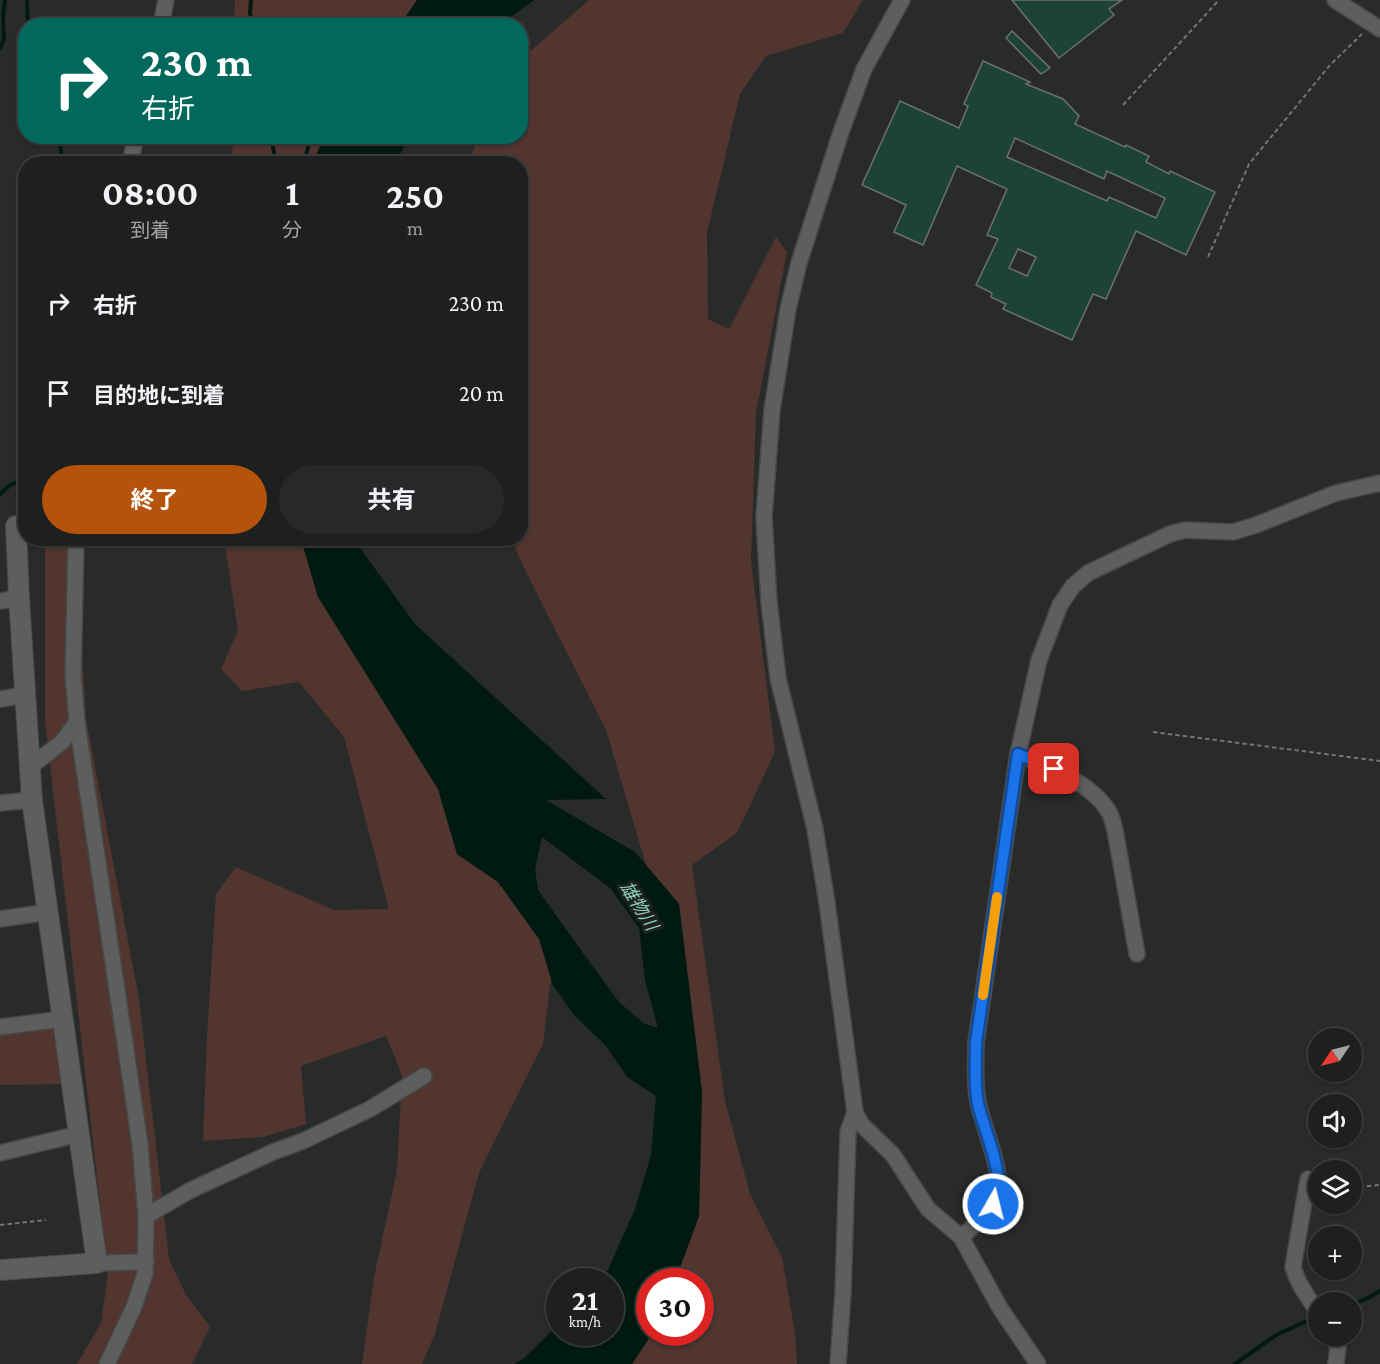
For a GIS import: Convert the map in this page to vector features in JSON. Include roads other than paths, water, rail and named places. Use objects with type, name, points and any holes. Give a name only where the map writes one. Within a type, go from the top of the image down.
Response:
[{"type":"street","points":[[163,18],[166,0]]},
{"type":"street","points":[[902,0],[864,69],[799,263],[788,309],[772,410],[764,517],[769,602],[778,678],[817,840],[855,1112],[861,1124],[893,1155],[928,1209],[961,1237],[1000,1308],[1038,1364]]},
{"type":"street","points":[[1335,0],[1376,26]]},
{"type":"street","points":[[961,1237],[984,1216],[998,1192],[995,1162],[978,1102],[976,1042],[1018,754],[1039,660],[1060,605],[1073,586],[1088,573],[1170,534],[1185,530],[1233,532],[1336,493],[1380,483]]},
{"type":"street","points":[[16,526],[10,599],[25,695],[32,800],[97,1263]]},
{"type":"street","points":[[76,546],[73,677],[77,722],[140,1144],[146,1216],[145,1274],[134,1307],[107,1364]]},
{"type":"street","points":[[0,699],[25,695]]},
{"type":"street","points":[[30,767],[62,742],[77,722]]},
{"type":"street","points":[[1018,754],[1076,781],[1108,810],[1115,830],[1137,954]]},
{"type":"street","points":[[0,804],[32,800]]},
{"type":"street","points":[[0,919],[48,912]]},
{"type":"street","points":[[0,1028],[63,1019]]},
{"type":"street","points":[[146,1216],[191,1190],[370,1109],[424,1076]]},
{"type":"street","points":[[838,1364],[843,1293],[848,1132],[855,1112]]},
{"type":"street","points":[[0,1153],[79,1134]]},
{"type":"street","points":[[1308,1179],[1293,1267],[1300,1287],[1308,1298]]},
{"type":"street","points":[[0,1270],[146,1262]]},
{"type":"street","points":[[1336,1364],[1337,1346]]},
{"type":"water","points":[[417,0],[534,0],[510,18],[405,18]]},
{"type":"water","points":[[321,144],[405,144],[399,156],[315,156]]},
{"type":"water","name":"雄物川","points":[[303,546],[359,546],[415,624],[606,799],[546,800],[635,852],[679,904],[702,1092],[699,1216],[680,1268],[636,1268],[636,1346],[644,1346],[632,1364],[514,1364],[523,1359],[546,1337],[546,1346],[624,1346],[624,1268],[609,1268],[635,1209],[651,1155],[656,1096],[627,1077],[606,1046],[574,1015],[553,985],[539,939],[498,882],[457,854],[438,789],[318,597]],"holes":[[[542,837],[610,888],[639,928],[645,980],[658,1028],[643,1023],[619,1002],[538,890],[535,869]]]},
{"type":"waterway","points":[[0,48],[4,39],[5,0]]},
{"type":"waterway","points":[[27,0],[28,18]]},
{"type":"waterway","points":[[251,0],[251,18]]},
{"type":"waterway","points":[[60,144],[61,156]]},
{"type":"waterway","points":[[272,144],[275,156]]},
{"type":"waterway","points":[[306,156],[309,144]]},
{"type":"waterway","points":[[0,494],[10,485],[18,482]]},
{"type":"waterway","points":[[1362,1301],[1380,1291]]},
{"type":"waterway","points":[[1235,1364],[1276,1335],[1308,1321]]}]
